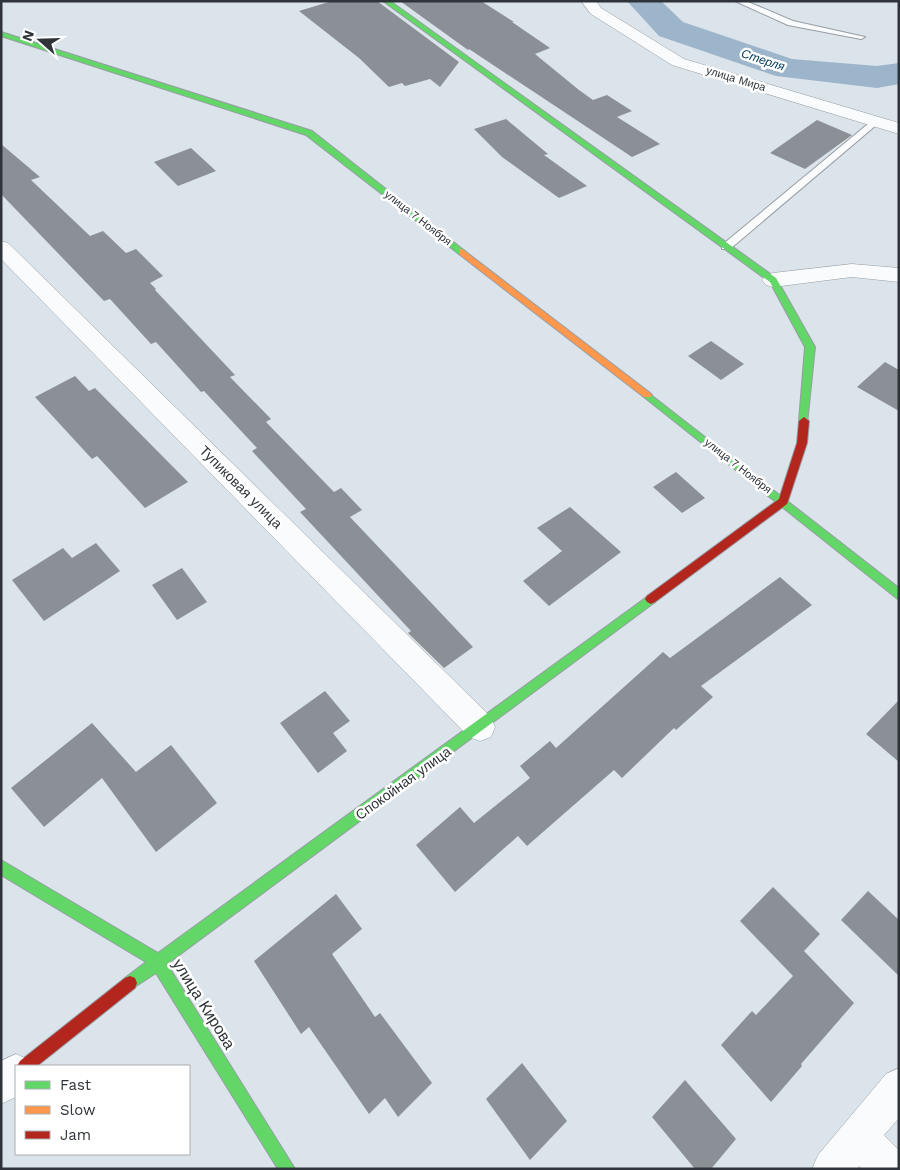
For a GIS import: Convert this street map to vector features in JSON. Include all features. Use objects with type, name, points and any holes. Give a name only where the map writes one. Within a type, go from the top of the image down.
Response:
[{"type":"street","name":"улица 7 Ноября","points":[[386,1],[773,280],[810,347],[802,443],[783,502]]},
{"type":"street","name":"улица Мира","points":[[588,1],[596,11],[678,62],[899,129]]},
{"type":"street","name":"улица 7 Ноября","points":[[1,34],[309,133],[899,594]]},
{"type":"street","name":"Тупиковая улица","points":[[1,247],[480,728]]},
{"type":"street","points":[[773,280],[857,270],[880,270],[899,275]]},
{"type":"street","name":"Спокойная улица","points":[[26,1065],[157,961],[480,728],[783,502]]},
{"type":"street","name":"улица Кирова","points":[[1,867],[157,961],[287,1169]]},
{"type":"street","points":[[1,1085],[15,1074]]},
{"type":"street","points":[[832,1169],[899,1087]]},
{"type":"street","points":[[858,1136],[890,1169]]},
{"type":"lane","points":[[739,1],[791,23],[861,37]]},
{"type":"lane","points":[[726,247],[877,121]]},
{"type":"building","points":[[332,1],[377,1],[459,62],[440,87],[430,79],[405,86],[402,83],[389,87],[359,58],[299,11]]},
{"type":"building","points":[[400,1],[481,1],[550,48],[535,54],[579,90],[593,100],[607,95],[632,111],[617,117],[660,144],[632,157],[468,50]]},
{"type":"building","points":[[506,119],[548,154],[544,155],[587,186],[559,198],[502,157],[474,129]]},
{"type":"building","points":[[817,120],[852,135],[805,169],[770,153]]},
{"type":"building","points":[[1,144],[40,177],[31,180],[90,236],[103,231],[126,253],[136,249],[163,276],[150,283],[155,290],[235,375],[230,377],[271,419],[266,422],[334,492],[341,488],[362,510],[350,517],[473,647],[444,668],[408,633],[411,631],[300,512],[306,509],[252,451],[257,448],[204,391],[201,392],[156,342],[151,344],[110,299],[104,301],[1,194]]},
{"type":"building","points":[[191,148],[216,171],[178,186],[154,162]]},
{"type":"building","points":[[711,341],[744,364],[721,380],[688,356]]},
{"type":"building","points":[[885,362],[899,370],[899,411],[857,387]]},
{"type":"building","points":[[75,376],[89,391],[95,388],[188,482],[145,508],[97,456],[92,459],[35,397]]},
{"type":"building","points":[[676,472],[705,498],[682,513],[653,487]]},
{"type":"building","points":[[570,507],[621,552],[549,606],[523,581],[562,551],[537,528]]},
{"type":"building","points":[[96,543],[120,571],[44,621],[12,580],[63,548],[72,558]]},
{"type":"building","points":[[182,568],[207,602],[177,620],[152,585]]},
{"type":"building","points":[[780,577],[812,605],[701,686],[713,697],[676,730],[674,728],[622,778],[614,770],[527,846],[518,836],[455,892],[416,845],[460,807],[474,823],[530,778],[520,766],[550,741],[556,748],[663,652],[670,658]]},
{"type":"building","points":[[325,691],[350,721],[333,733],[347,751],[318,773],[280,723]]},
{"type":"building","points":[[899,700],[899,762],[866,734]]},
{"type":"building","points":[[92,723],[136,772],[171,745],[217,803],[156,852],[102,778],[44,827],[11,788]]},
{"type":"building","points":[[773,887],[820,934],[804,951],[854,1003],[771,1102],[721,1045],[752,1011],[756,1015],[793,976],[740,921]]},
{"type":"building","points":[[868,891],[899,920],[899,976],[841,920]]},
{"type":"building","points":[[336,894],[362,929],[332,954],[375,1017],[380,1013],[432,1083],[398,1117],[385,1098],[369,1114],[309,1027],[301,1034],[254,961]]},
{"type":"building","points":[[522,1063],[567,1121],[530,1160],[486,1099]]},
{"type":"building","points":[[685,1080],[736,1139],[711,1169],[695,1169],[652,1117]]},
{"type":"waterway","name":"Стерля","points":[[643,1],[671,29],[788,69],[877,77],[899,73]]},
{"type":"traffic: fast","points":[[386,1],[773,280],[810,347],[804,421]]},
{"type":"traffic: fast","points":[[1,34],[309,133],[462,252]]},
{"type":"traffic: fast","points":[[647,395],[899,595]]},
{"type":"traffic: fast","points":[[130,983],[651,599]]},
{"type":"traffic: fast","points":[[1,867],[157,961],[287,1169]]},
{"type":"traffic: slow","points":[[462,252],[647,395]]},
{"type":"traffic: jam","points":[[651,599],[783,501],[802,443],[804,421]]},
{"type":"traffic: jam","points":[[26,1065],[130,983]]}]
